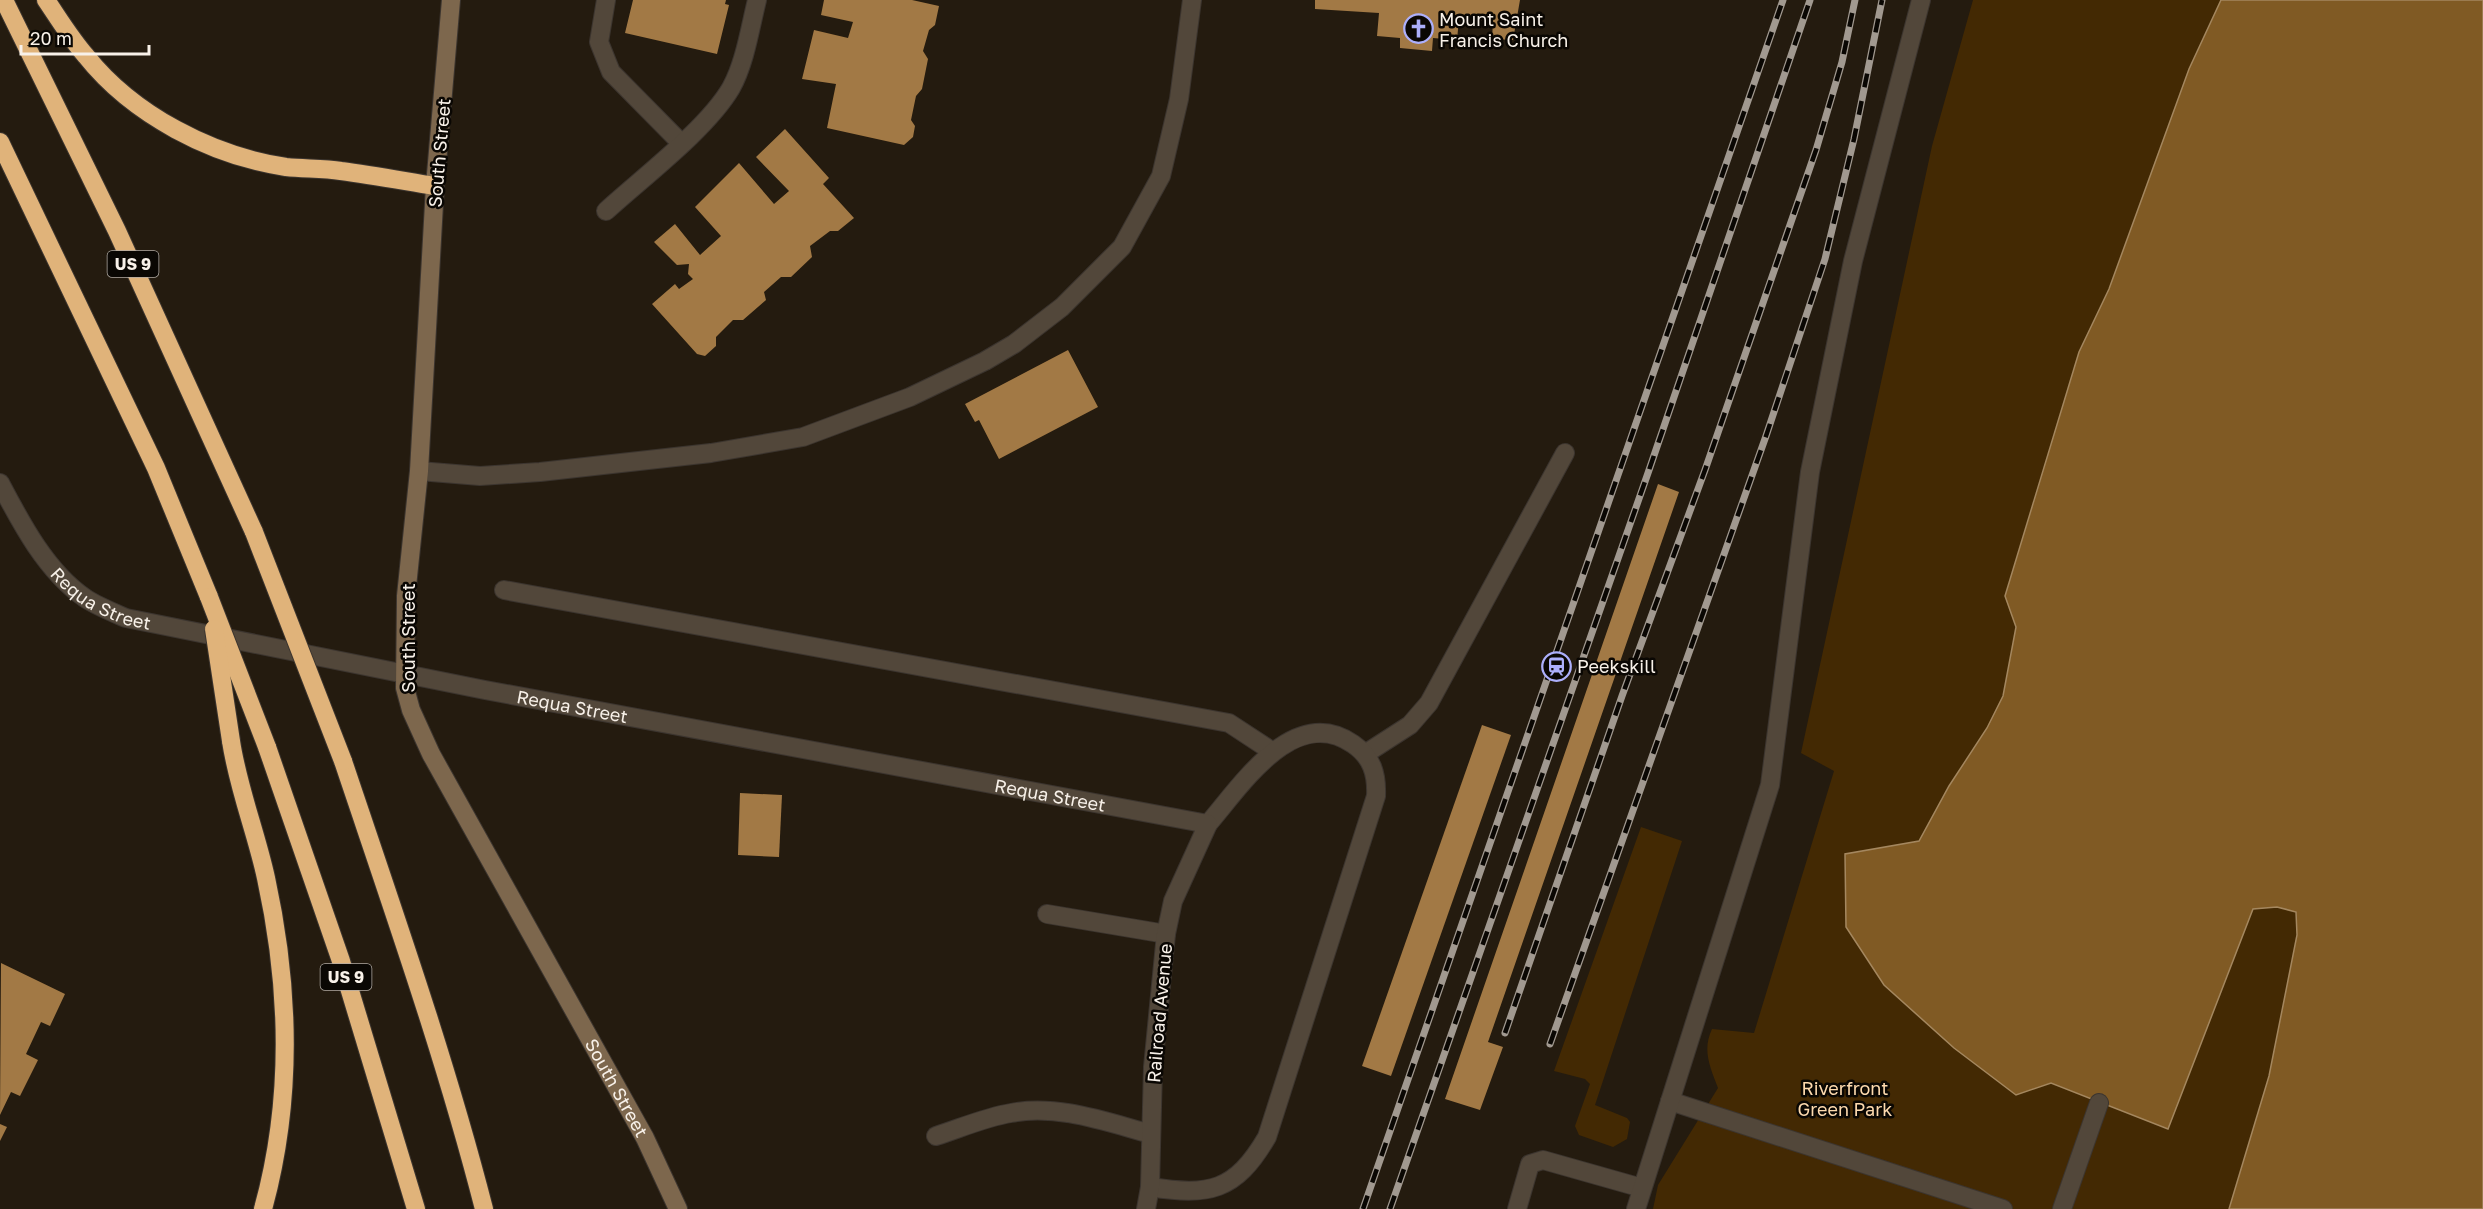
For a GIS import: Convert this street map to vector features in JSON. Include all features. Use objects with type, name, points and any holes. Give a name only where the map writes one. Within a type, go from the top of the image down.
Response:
[{"type":"highway","name":"US 9","points":[[4,0],[137,273],[254,532],[343,761],[387,885],[434,1033],[484,1209]]},
{"type":"highway","points":[[46,0],[86,57],[105,77],[147,111],[190,136],[231,153],[286,167],[339,170],[435,186]]},
{"type":"highway","name":"US 9","points":[[0,142],[124,399],[210,597],[267,747],[341,961],[416,1209]]},
{"type":"highway","points":[[210,597],[231,741],[279,943],[284,1000],[286,1058],[281,1120],[263,1209]]},
{"type":"street","name":"South Street","points":[[452,0],[435,186],[419,471],[406,596],[405,688],[411,710],[431,754],[645,1138],[678,1209]]},
{"type":"street","points":[[606,0],[599,42],[611,72],[681,143]]},
{"type":"street","points":[[606,211],[716,109],[731,87],[757,0]]},
{"type":"street","points":[[419,471],[504,475],[621,464],[754,447],[802,437],[856,419],[985,362],[1014,344],[1062,307],[1122,248],[1161,177],[1179,99],[1191,26],[1192,0]]},
{"type":"street","points":[[1191,26],[1201,0]]},
{"type":"street","points":[[1636,1209],[1770,785],[1810,472],[1853,261],[1921,0]]},
{"type":"street","points":[[1150,1188],[1199,1192],[1214,1189],[1246,1167],[1267,1137],[1376,796],[1374,769],[1365,754],[1410,725],[1429,703],[1565,453]]},
{"type":"street","name":"Requa Street","points":[[0,483],[36,544],[62,578],[84,598],[126,618],[405,674],[1208,824]]},
{"type":"street","points":[[504,590],[1229,723],[1274,752]]},
{"type":"street","name":"Railroad Avenue","points":[[1146,1209],[1150,1188],[1154,1068],[1166,934],[1173,901],[1208,824],[1274,752],[1291,739],[1316,732],[1345,739],[1365,754]]},
{"type":"street","points":[[1047,914],[1166,934]]},
{"type":"street","points":[[1670,1101],[2003,1209]]},
{"type":"street","points":[[2062,1209],[2099,1103]]},
{"type":"street","points":[[936,1136],[994,1117],[1032,1110],[1083,1116],[1151,1134]]},
{"type":"street","points":[[1516,1209],[1530,1164],[1543,1160],[1642,1188]]},
{"type":"green space","name":"Riverfront Green Park","points":[[1973,0],[2221,0],[2189,69],[2109,289],[2079,352],[2005,595],[2016,626],[2003,696],[1987,728],[1949,786],[1919,841],[1845,854],[1846,927],[2051,1082],[2168,1128],[2253,909],[2277,907],[2296,912],[2297,935],[2269,1076],[2229,1209],[1653,1209],[1658,1185],[1718,1088],[1707,1051],[1712,1029],[1754,1033],[1834,771],[1801,753],[1932,146]]},
{"type":"green space","points":[[1641,827],[1682,841],[1595,1105],[1627,1118],[1630,1122],[1627,1139],[1613,1147],[1579,1135],[1575,1126],[1590,1084],[1585,1079],[1554,1071]]},
{"type":"shaded area","points":[[2221,0],[2483,0],[2483,1209],[2229,1209],[2269,1076],[2297,935],[2296,912],[2277,907],[2253,909],[2168,1129],[2051,1083],[2016,1095],[1954,1048],[1884,985],[1846,927],[1845,854],[1919,841],[1949,786],[1987,728],[2003,696],[2016,627],[2005,596],[2079,352],[2109,289],[2189,69]]},
{"type":"building","points":[[633,0],[726,0],[725,4],[729,5],[717,54],[625,33]]},
{"type":"building","points":[[824,0],[912,0],[939,6],[935,25],[929,30],[923,51],[928,59],[922,89],[916,96],[911,120],[915,126],[913,137],[904,145],[827,128],[836,84],[802,79],[814,30],[848,38],[853,22],[821,15]]},
{"type":"building","name":"Mount Saint Francis Church","points":[[1315,0],[1520,0],[1513,40],[1492,39],[1493,22],[1459,19],[1457,40],[1433,38],[1432,51],[1400,48],[1400,38],[1377,36],[1379,13],[1315,9]]},
{"type":"building","points":[[785,129],[829,178],[823,184],[854,218],[838,231],[830,231],[810,246],[812,257],[791,277],[781,277],[764,292],[766,300],[743,320],[733,320],[716,337],[716,346],[705,356],[697,354],[652,304],[675,284],[679,289],[693,279],[688,274],[689,264],[677,265],[654,242],[675,224],[700,255],[721,236],[695,207],[739,163],[774,204],[789,191],[756,157]]},
{"type":"building","points":[[1068,350],[1098,407],[999,459],[979,420],[975,422],[965,404]]},
{"type":"building","points":[[1658,484],[1679,492],[1488,1042],[1503,1047],[1480,1110],[1445,1099]]},
{"type":"building","points":[[1482,725],[1511,735],[1391,1076],[1362,1066]]},
{"type":"building","points":[[740,793],[782,795],[779,857],[738,855]]},
{"type":"building","points":[[1,963],[65,994],[50,1026],[41,1022],[26,1054],[38,1060],[20,1096],[11,1092],[0,1115]]},
{"type":"building","points":[[0,1124],[7,1127],[0,1141]]},
{"type":"railway","points":[[1363,1209],[1783,0]]},
{"type":"railway","points":[[1390,1209],[1648,473],[1810,0]]},
{"type":"railway","points":[[1505,1033],[1816,150],[1842,62],[1855,0]]},
{"type":"railway","points":[[1550,1044],[1766,436],[1825,259],[1854,139],[1882,0]]},
{"type":"place","name":"Mount Saint Francis Church","points":[[1418,29]]},
{"type":"place","name":"Peekskill","points":[[1556,666]]}]
